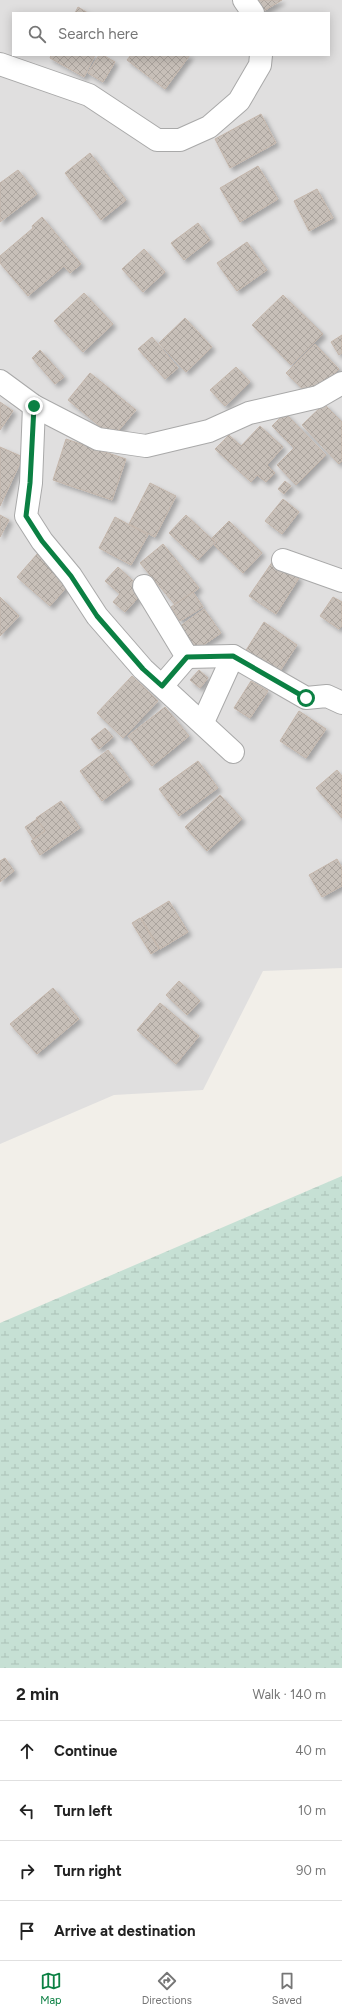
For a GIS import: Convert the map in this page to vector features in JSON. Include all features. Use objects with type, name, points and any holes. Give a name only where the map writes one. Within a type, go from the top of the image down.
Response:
[{"type":"street","points":[[244,0],[251,12]]},
{"type":"street","points":[[0,64],[88,95],[157,140],[180,140],[209,127],[238,101],[260,65],[261,56]]},
{"type":"street","points":[[0,381],[34,406],[98,439],[146,446],[209,431],[249,414],[318,397],[342,383]]},
{"type":"street","points":[[34,406],[30,483],[26,516],[42,541],[71,576],[97,616],[143,669],[203,722],[233,752]]},
{"type":"street","points":[[283,560],[342,581]]},
{"type":"street","points":[[144,586],[187,657]]},
{"type":"street","points":[[162,686],[187,657],[233,656],[306,698],[327,696],[342,703]]},
{"type":"street","points":[[203,722],[233,656]]},
{"type":"shaded area","points":[[0,0],[342,0],[342,968],[263,971],[203,1090],[114,1095],[0,1144]]},
{"type":"green space","points":[[342,1176],[342,1668],[0,1668],[0,1323]]},
{"type":"building","points":[[255,0],[282,0],[262,12]]},
{"type":"building","points":[[78,7],[86,12],[76,12]]},
{"type":"building","points":[[51,56],[94,56],[84,77],[50,58]]},
{"type":"building","points":[[98,56],[105,56],[115,62],[103,82],[88,73]]},
{"type":"building","points":[[130,56],[189,56],[165,89],[127,60]]},
{"type":"building","points":[[261,114],[276,143],[230,168],[215,139]]},
{"type":"building","points":[[90,153],[126,200],[101,220],[65,173]]},
{"type":"building","points":[[258,166],[278,199],[240,222],[220,188]]},
{"type":"building","points":[[18,170],[37,194],[0,222],[0,183]]},
{"type":"building","points":[[317,189],[333,218],[309,231],[294,201]]},
{"type":"building","points":[[42,217],[81,264],[70,273],[64,266],[28,296],[0,263],[0,256],[33,228],[32,226]]},
{"type":"building","points":[[198,223],[210,240],[184,260],[171,243]]},
{"type":"building","points":[[247,242],[267,270],[237,291],[217,263]]},
{"type":"building","points":[[144,249],[165,272],[143,292],[122,269]]},
{"type":"building","points":[[84,293],[113,324],[83,352],[54,321]]},
{"type":"building","points":[[283,295],[323,334],[291,365],[252,325]]},
{"type":"building","points":[[185,318],[212,347],[186,372],[159,343]]},
{"type":"building","points":[[342,335],[342,353],[339,355],[331,342]]},
{"type":"building","points":[[152,337],[178,368],[165,379],[138,349]]},
{"type":"building","points":[[315,344],[339,369],[311,397],[286,373]]},
{"type":"building","points":[[40,350],[64,377],[55,384],[32,358]]},
{"type":"building","points":[[236,367],[250,382],[225,406],[210,390]]},
{"type":"building","points":[[90,373],[136,410],[113,437],[68,400]]},
{"type":"building","points":[[0,402],[13,411],[0,430]]},
{"type":"building","points":[[324,404],[342,422],[342,461],[339,464],[302,425]]},
{"type":"building","points":[[285,413],[326,455],[296,485],[277,465],[294,448],[272,426]]},
{"type":"building","points":[[260,426],[283,447],[267,465],[275,473],[266,482],[257,475],[251,482],[215,449],[229,435],[241,446]]},
{"type":"building","points":[[66,439],[126,459],[112,500],[53,480]]},
{"type":"building","points":[[0,447],[23,457],[0,506]]},
{"type":"building","points":[[285,481],[291,486],[284,494],[278,489]]},
{"type":"building","points":[[150,483],[176,496],[155,537],[129,524]]},
{"type":"building","points":[[283,499],[299,512],[282,534],[265,521]]},
{"type":"building","points":[[0,515],[9,520],[0,537]]},
{"type":"building","points":[[186,515],[215,542],[198,560],[169,533]]},
{"type":"building","points":[[115,517],[148,535],[131,565],[99,548]]},
{"type":"building","points":[[229,521],[262,553],[243,573],[214,545],[217,542],[212,538]]},
{"type":"building","points":[[163,544],[199,588],[176,606],[140,563]]},
{"type":"building","points":[[38,553],[71,582],[50,606],[17,577]]},
{"type":"building","points":[[273,561],[299,578],[276,614],[249,596]]},
{"type":"building","points":[[118,567],[144,591],[125,612],[113,602],[120,594],[105,581]]},
{"type":"building","points":[[193,592],[203,607],[180,621],[171,607]]},
{"type":"building","points":[[0,597],[19,616],[0,636]]},
{"type":"building","points":[[333,597],[342,602],[342,626],[339,629],[320,616]]},
{"type":"building","points":[[204,609],[221,633],[196,650],[179,627]]},
{"type":"building","points":[[264,622],[297,645],[276,677],[243,655]]},
{"type":"building","points":[[199,670],[208,678],[200,688],[190,680]]},
{"type":"building","points":[[132,676],[158,701],[123,738],[97,713]]},
{"type":"building","points":[[251,681],[268,691],[250,718],[234,708]]},
{"type":"building","points":[[165,707],[189,736],[152,766],[128,736]]},
{"type":"building","points":[[299,711],[326,729],[306,758],[280,741]]},
{"type":"building","points":[[105,728],[113,737],[99,749],[91,739]]},
{"type":"building","points":[[108,750],[130,780],[102,801],[80,771]]},
{"type":"building","points":[[198,761],[218,788],[179,816],[159,789]]},
{"type":"building","points":[[337,770],[342,776],[342,818],[316,788]]},
{"type":"building","points":[[220,795],[242,819],[207,851],[185,827]]},
{"type":"building","points":[[61,801],[80,828],[40,855],[31,841],[45,831],[36,818]]},
{"type":"building","points":[[37,819],[45,831],[33,839],[25,827]]},
{"type":"building","points":[[5,858],[14,871],[0,882],[0,861]]},
{"type":"building","points":[[337,859],[342,868],[342,886],[322,897],[309,875]]},
{"type":"building","points":[[169,901],[188,932],[160,949],[141,918]]},
{"type":"building","points":[[140,918],[159,949],[151,954],[132,923]]},
{"type":"building","points":[[179,981],[200,1001],[187,1015],[166,995]]},
{"type":"building","points":[[53,988],[79,1019],[37,1054],[10,1024]]},
{"type":"building","points":[[160,1003],[199,1036],[176,1064],[137,1030]]},
{"type":"route","points":[[34,406],[30,483],[26,516],[42,541],[71,576],[97,616],[143,669],[162,686],[187,657],[233,656],[306,698]]}]
